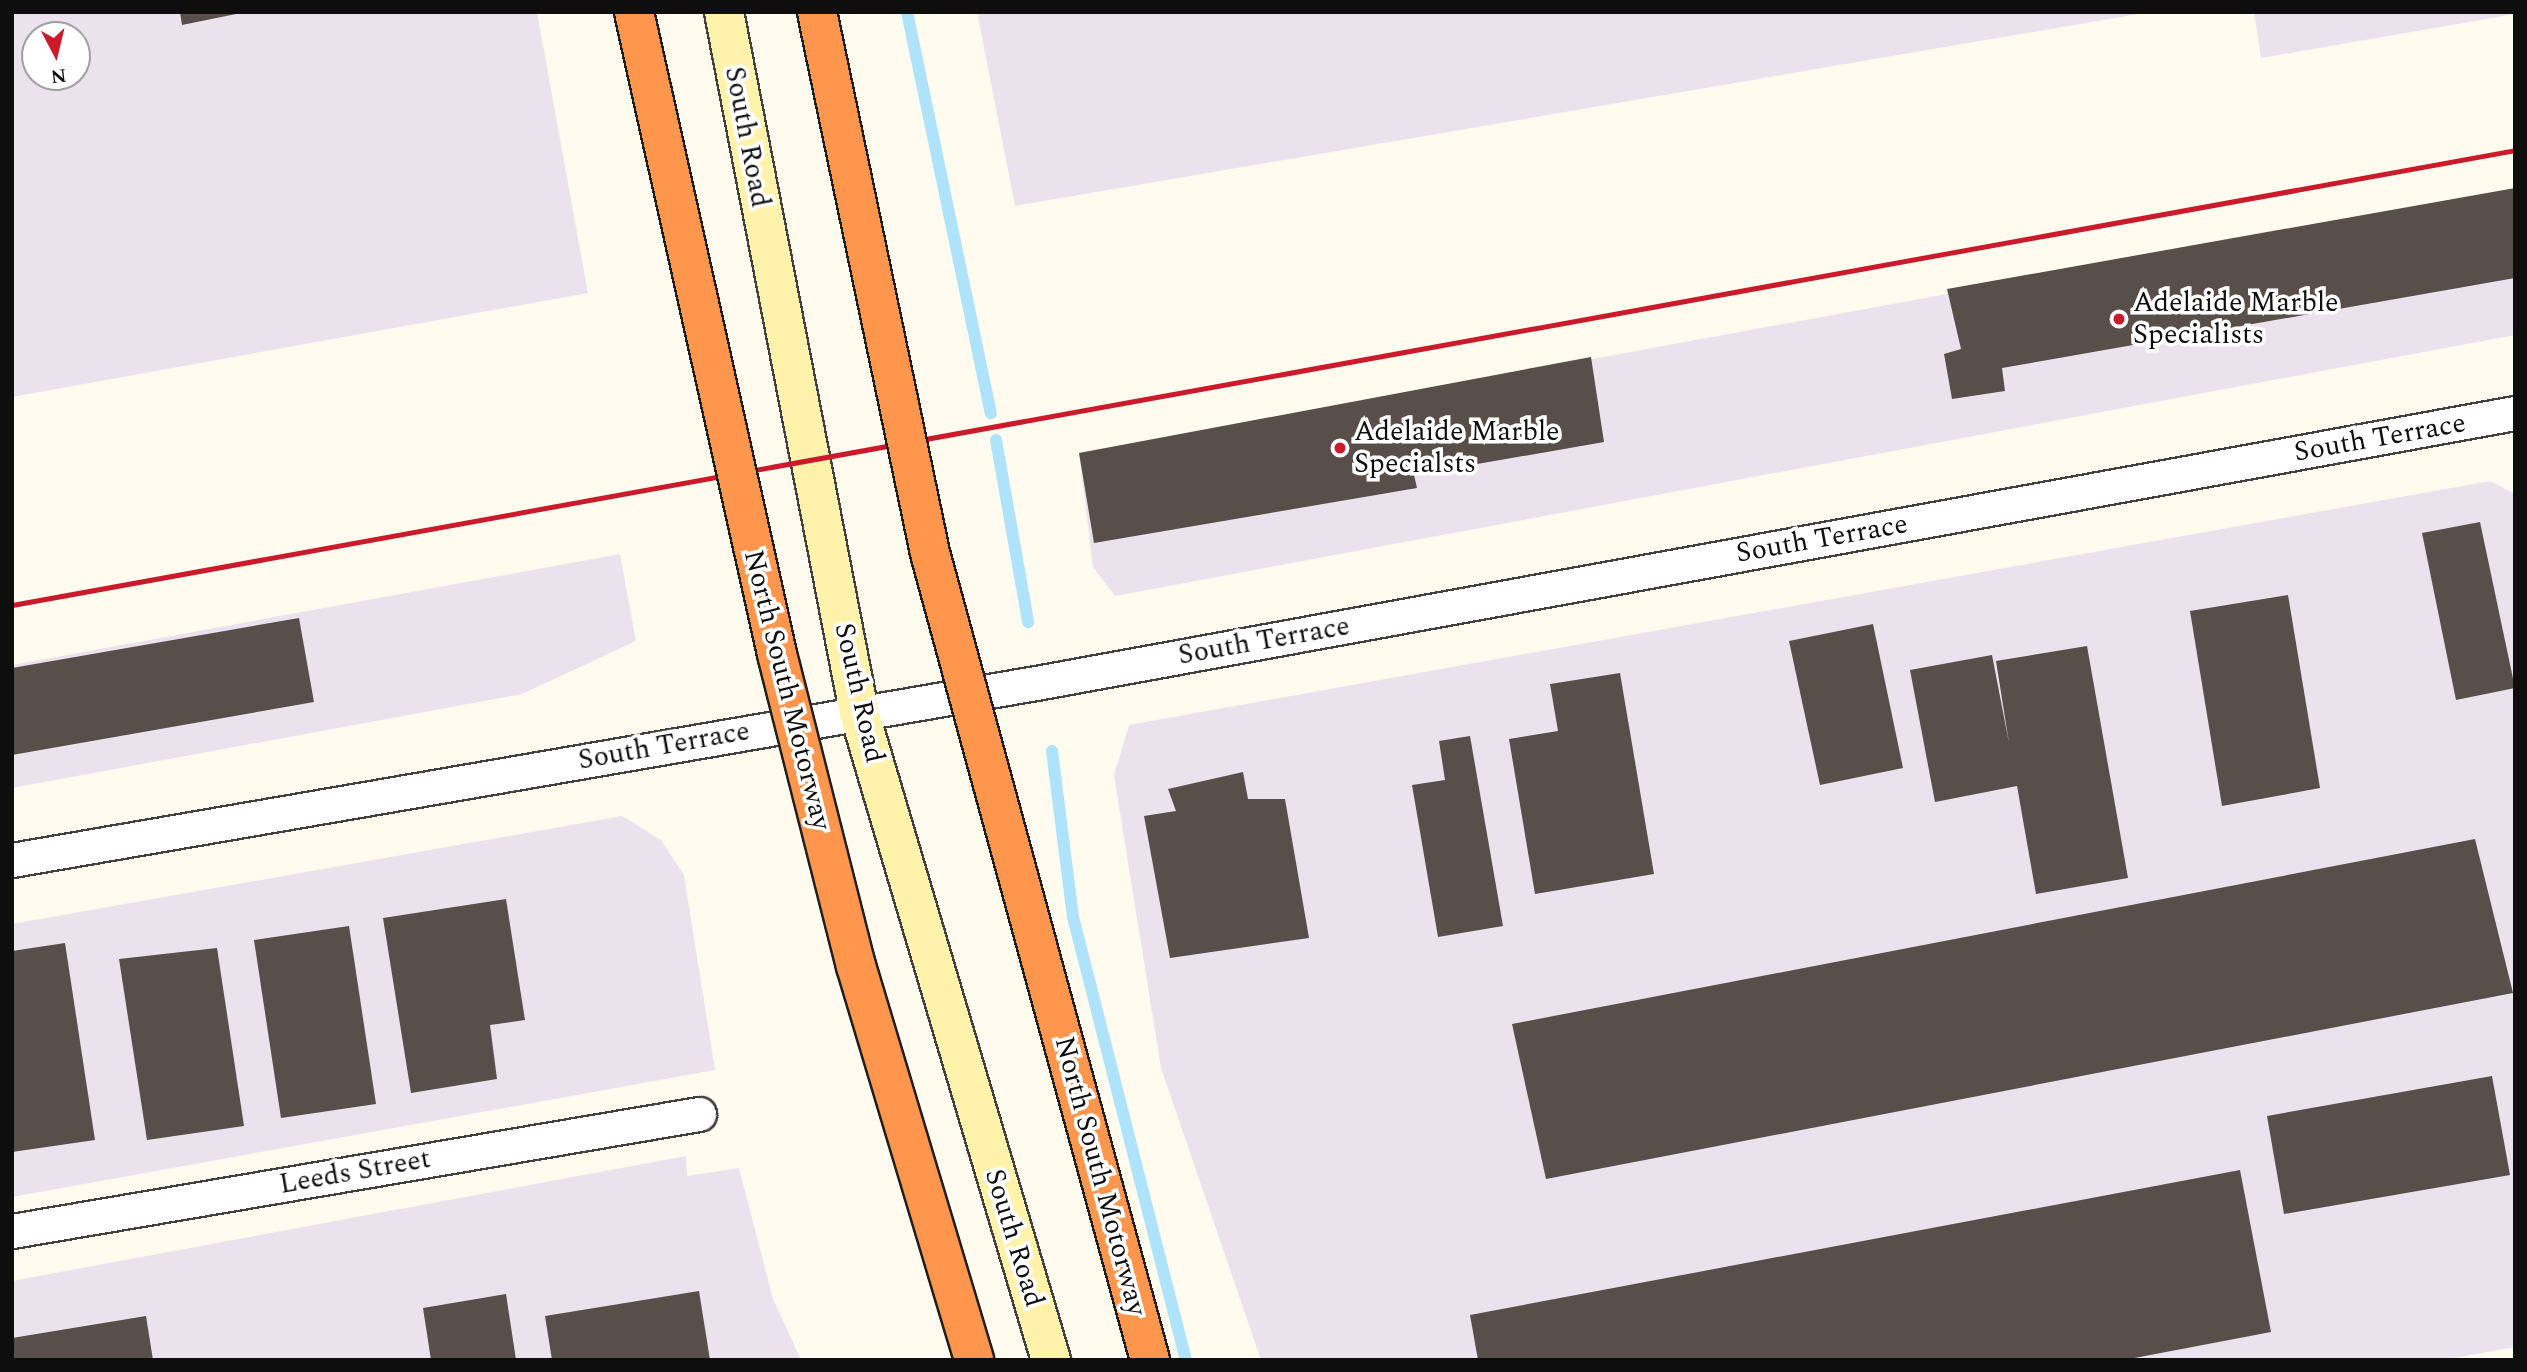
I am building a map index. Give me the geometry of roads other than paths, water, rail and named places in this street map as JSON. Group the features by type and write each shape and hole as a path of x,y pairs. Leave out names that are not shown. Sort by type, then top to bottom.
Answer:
{"highway":[{"name":"North South Motorway","path":"634,12 784,681 856,966 974,1360"},
{"name":"North South Motorway","path":"817,12 930,553 1150,1360"}],"main road":[{"name":"South Road","path":"723,12 859,712 1051,1360"}],"street":[{"name":"South Terrace","path":"12,860 859,712 2515,413"},
{"name":"Leeds Street","path":"12,1231 699,1114"}],"waterway":[{"path":"907,12 991,413"},
{"path":"996,440 1028,622"},
{"path":"1052,751 1073,917 1186,1360"}],"railway":[{"path":"12,605 2515,150"}],"place":[{"name":"Adelaide Marble Specialists","path":"2119,319"},
{"name":"Adelaide Marble Specialsts","path":"1340,448"}]}
